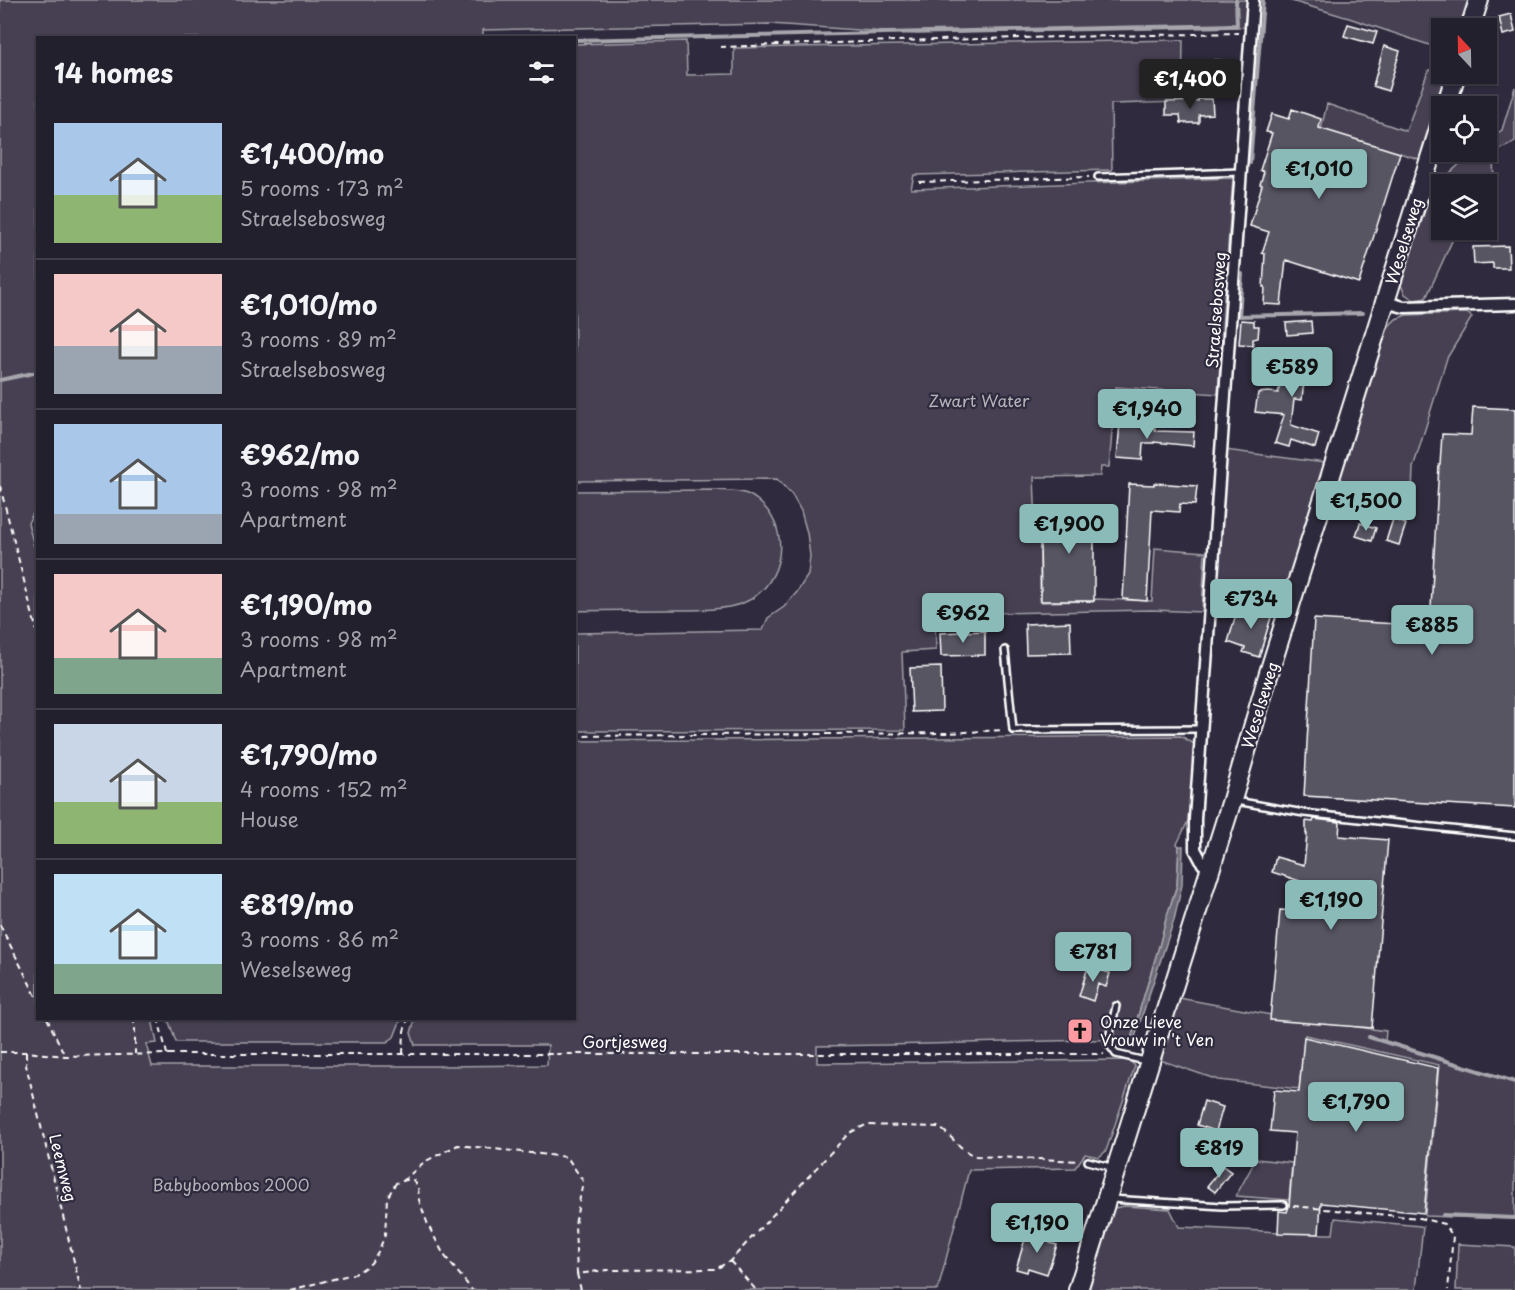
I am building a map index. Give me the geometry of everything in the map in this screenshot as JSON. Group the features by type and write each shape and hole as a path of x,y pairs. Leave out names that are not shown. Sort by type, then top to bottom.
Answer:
{"main road":[{"path":"1473,18 1479,0"},
{"name":"Weselseweg","path":"1078,1290 1431,155"}],"street":[{"name":"Straelsebosweg","path":"1211,866 1203,864 1195,849 1195,819 1253,0"},
{"path":"1385,302 1404,307 1515,304"}],"lane":[{"path":"1098,177 1241,172"},
{"path":"1005,650 1013,730 1201,729"},
{"path":"1232,800 1304,813 1515,836"},
{"path":"1116,1006 1108,1043 1116,1054 1149,1063"},
{"path":"1088,1161 1116,1168"},
{"path":"1107,1199 1221,1206 1284,1205"}],"path":[{"path":"720,47 895,40 1250,33"},
{"path":"920,182 1098,177"},
{"path":"0,486 36,628"},
{"path":"576,736 947,734 1013,730"},
{"path":"0,925 36,996"},
{"path":"47,1020 65,1056"},
{"path":"133,1020 135,1054"},
{"path":"158,1020 167,1054"},
{"path":"403,1054 404,1031 407,1020"},
{"name":"Gortjesweg","path":"0,1052 65,1056 135,1054 1116,1054"},
{"name":"Leemweg","path":"26,1052 26,1065 81,1290"},
{"path":"578,1274 606,1270 716,1269 730,1261 849,1133 866,1125 938,1127 967,1153 976,1156 1088,1161"},
{"path":"403,1181 424,1162 458,1145 567,1157 583,1181 575,1225 580,1290"},
{"path":"290,1290 357,1273 371,1263 385,1235 387,1198 396,1183 413,1180 418,1185 419,1200 428,1225 444,1255 472,1290"},
{"path":"1284,1205 1419,1218 1444,1224 1453,1236 1448,1290"},
{"path":"730,1261 756,1290"}],"green space":[{"name":"Babyboombos 2000","path":"0,0 1247,0 1245,27 917,34 770,24 483,30 483,36 36,36 36,508 28,523 36,554 36,1020 152,1020 157,1043 146,1044 152,1066 547,1065 548,1045 415,1045 411,1033 415,1020 576,1020 576,741 1181,736 1196,745 1189,819 1177,844 1179,846 1177,885 1131,1039 817,1046 817,1063 1129,1060 1135,1066 1106,1151 1099,1157 1085,1154 1075,1168 969,1170 938,1290 0,1290"},
{"path":"1288,0 1468,0 1462,18 1431,18 1431,46"},
{"name":"Zwart Water","path":"1183,40 1182,102 1111,104 1112,170 914,175 911,189 1233,178 1218,394 1116,387 1109,467 1101,467 1100,476 1034,477 1036,526 1040,539 1040,602 1094,601 1095,599 1152,601 1155,548 1205,552 1202,612 1152,610 935,614 936,650 902,652 905,730 576,731 576,633 763,630 768,618 784,607 808,575 810,556 801,511 792,495 777,479 576,481 576,44 686,41 687,75 734,74 734,48"},
{"path":"1431,70 1431,84 1442,84 1438,96 1431,96 1431,120 1419,159 1321,129 1327,104 1406,131 1428,71"},
{"path":"1515,87 1515,142 1497,151 1497,133 1502,130"},
{"path":"1462,162 1493,162 1494,174 1449,174"},
{"path":"1431,192 1431,240 1452,240 1426,298 1414,300 1405,294 1401,285"},
{"path":"1467,313 1472,317 1447,358 1413,468 1411,517 1335,495 1388,327 1396,319 1406,315"},
{"path":"1225,450 1325,463 1282,600 1276,605 1274,616 1216,596"},
{"path":"715,490 750,495 768,511 775,523 779,536 778,563 765,587 755,596 735,606 698,610 576,611 576,491"},
{"path":"1179,998 1271,1015 1386,1031 1385,1042 1515,1083 1515,1219 1425,1216 1439,1065 1305,1035 1299,1089 1218,1080 1160,1060"},
{"path":"169,1020 401,1020 394,1037 387,1042 176,1042"},
{"path":"1256,1159 1292,1163 1289,1200 1236,1196"},
{"path":"1125,1206 1170,1209 1179,1227 1333,1234 1335,1218 1420,1226 1423,1227 1416,1290 1089,1290 1114,1208"},
{"path":"1458,1244 1515,1247 1515,1290 1456,1290"}],"shaded area":[{"path":"1179,846 1183,846 1182,885 1174,920 1134,1040 1131,1039 1177,885"}],"building":[{"path":"1511,14 1515,32 1503,35 1499,17"},
{"path":"1348,24 1377,32 1373,44 1344,36"},
{"path":"1384,46 1400,51 1388,91 1373,86"},
{"path":"1214,60 1228,61 1226,78 1213,77"},
{"path":"1198,99 1212,99 1213,114 1199,115 1199,123 1181,123 1180,115 1166,115 1166,102 1198,101"},
{"path":"1292,109 1321,119 1319,128 1400,153 1359,283 1286,260 1281,305 1264,304 1265,254 1262,253 1269,232 1250,226 1262,185 1260,184 1264,172 1260,170 1272,133 1266,132 1272,114 1289,119"},
{"path":"1508,246 1509,268 1493,268 1493,263 1474,264 1473,247"},
{"path":"1241,320 1254,321 1254,326 1259,326 1258,338 1253,339 1253,345 1239,344"},
{"path":"1311,321 1312,333 1287,335 1286,323"},
{"path":"1301,349 1328,358 1322,376 1308,372 1302,400 1294,399 1291,425 1319,434 1315,448 1291,440 1289,447 1275,443 1284,415 1255,412 1258,393 1278,393 1287,362 1297,365"},
{"path":"1473,407 1515,409 1515,808 1304,796 1314,619 1430,626 1442,434 1471,435"},
{"path":"1120,423 1155,428 1155,431 1194,432 1193,446 1143,443 1142,460 1117,458"},
{"path":"1154,483 1197,486 1195,505 1180,504 1179,512 1152,510 1147,601 1123,599 1129,484 1154,485"},
{"path":"1094,506 1094,515 1102,515 1102,527 1094,527 1094,601 1041,601 1040,539 1051,538 1051,507"},
{"path":"1393,519 1406,524 1399,545 1386,541"},
{"path":"1360,523 1376,528 1372,541 1356,536"},
{"path":"1258,607 1273,611 1259,657 1243,652 1245,648 1228,642 1237,611 1248,615 1250,610 1256,612"},
{"path":"1070,622 1071,653 1026,654 1025,624"},
{"path":"985,631 985,655 941,656 940,633"},
{"path":"941,667 942,711 912,712 910,668"},
{"path":"1314,819 1340,822 1339,836 1388,840 1372,1028 1270,1020 1280,910 1300,911 1303,882 1272,872 1276,857 1304,865 1306,821 1313,822"},
{"path":"1088,967 1110,973 1106,987 1098,984 1093,1001 1079,996"},
{"path":"1304,1037 1438,1068 1424,1213 1321,1203 1319,1234 1278,1233 1279,1211 1287,1212 1289,1206 1295,1133 1270,1131 1274,1090 1299,1092"},
{"path":"1204,1101 1223,1107 1216,1131 1197,1125"},
{"path":"1223,1166 1231,1172 1215,1192 1207,1186"},
{"path":"1031,1233 1051,1239 1050,1243 1057,1245 1047,1274 1028,1268 1027,1272 1016,1269 1025,1239 1028,1240"}],"waterway":[{"path":"576,40 1237,25 1236,0"},
{"path":"1250,163 1263,0"},
{"path":"1242,274 1239,316 1363,313"},
{"path":"0,380 36,372"},
{"path":"1369,1037 1515,1082"},
{"path":"1443,1215 1515,1218"}],"place":[{"name":"Onze Lieve Vrouw in 't Ven","path":"1080,1031"}]}
